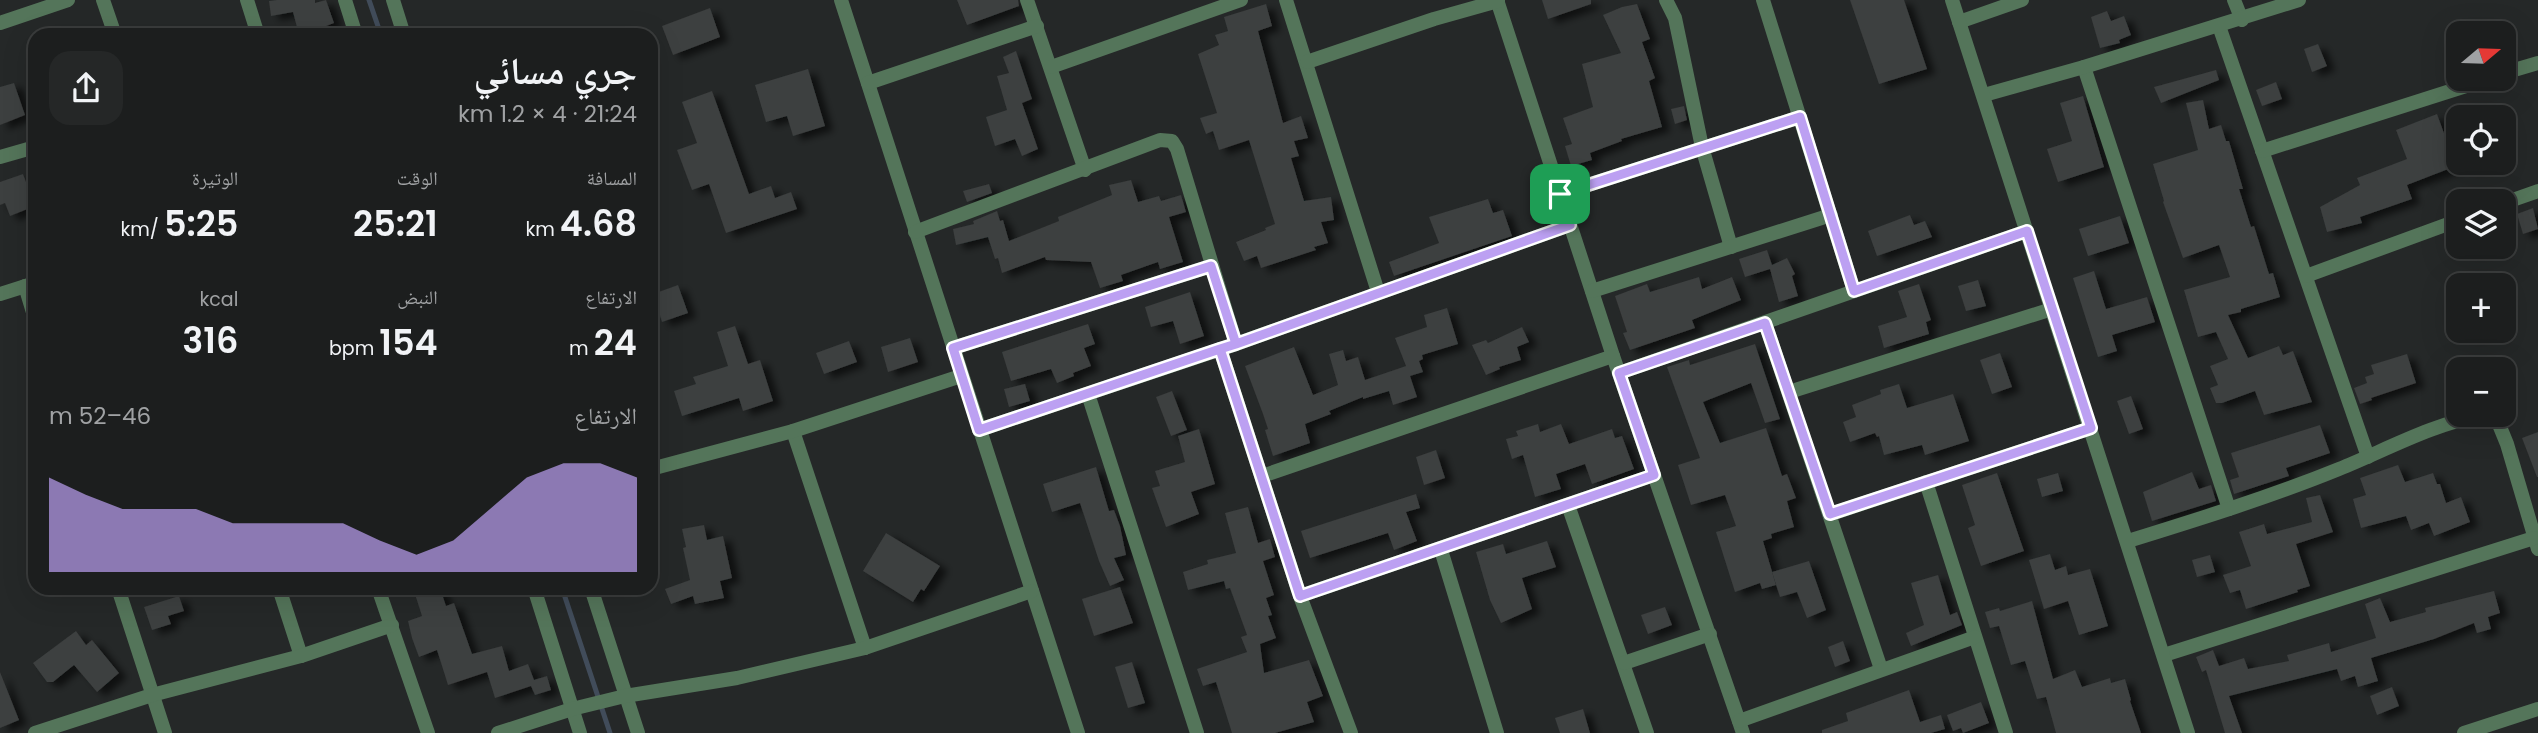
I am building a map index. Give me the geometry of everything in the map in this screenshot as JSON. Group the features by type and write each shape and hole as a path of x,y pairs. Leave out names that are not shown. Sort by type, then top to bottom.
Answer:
{"street":[{"path":"0,23 68,0"},
{"path":"103,0 113,28"},
{"path":"247,0 256,28"},
{"path":"345,0 354,28"},
{"path":"393,0 402,28"},
{"path":"841,0 1078,733"},
{"path":"1027,0 1085,170"},
{"path":"1051,67 1241,0"},
{"path":"1286,0 1378,292"},
{"path":"1307,62 1497,0 1613,356 1741,727 1881,669 1975,637"},
{"path":"1666,0 1677,26 1702,147 1731,247"},
{"path":"1763,0 1854,291"},
{"path":"1952,0 2188,733"},
{"path":"1959,22 2022,0"},
{"path":"2235,0 2242,20"},
{"path":"1984,95 2242,20 2299,0"},
{"path":"868,83 1037,26"},
{"path":"2219,26 2368,457"},
{"path":"2516,70 2538,63"},
{"path":"2084,67 2229,509"},
{"path":"2262,151 2450,91"},
{"path":"1560,194 1800,117"},
{"path":"915,232 1160,140 1172,141 1177,149 1236,344"},
{"path":"0,157 28,149"},
{"path":"2516,199 2538,191"},
{"path":"1592,291 1831,215"},
{"path":"979,430 1236,344 1570,225"},
{"path":"2306,276 2446,225"},
{"path":"1619,373 2027,231"},
{"path":"953,348 1211,266"},
{"path":"0,294 28,285"},
{"path":"1789,392 2052,310"},
{"path":"1765,323 1881,669"},
{"path":"1220,349 1300,596 1351,733"},
{"path":"1262,476 1613,356"},
{"path":"658,467 793,431 961,376"},
{"path":"1088,394 1197,733"},
{"path":"2128,541 2229,509 2446,426"},
{"path":"2164,654 2536,543 2500,427"},
{"path":"1830,514 2091,428"},
{"path":"793,431 865,649"},
{"path":"1300,596 1654,475"},
{"path":"1926,482 2006,733"},
{"path":"1568,505 1647,733"},
{"path":"1441,550 1497,733"},
{"path":"498,733 572,709 625,696 737,678 865,649 1032,591"},
{"path":"120,595 165,733"},
{"path":"281,595 301,656"},
{"path":"380,595 428,733"},
{"path":"536,595 580,733"},
{"path":"593,595 638,733"},
{"path":"35,733 152,695 301,656 391,625"},
{"path":"1624,663 1710,634"},
{"path":"2464,733 2538,709"}],"building":[{"path":"315,0 315,3 326,0 334,23 321,28 297,28 293,12 271,16 269,1"},
{"path":"957,0 1018,0 1019,6 967,25"},
{"path":"1542,0 1591,0 1591,4 1548,19"},
{"path":"1850,0 1904,0 1927,69 1879,84"},
{"path":"1266,4 1272,26 1258,31 1283,123 1301,116 1308,138 1294,141 1299,156 1291,158 1304,201 1331,197 1334,220 1321,222 1328,243 1314,247 1316,250 1261,268 1257,256 1244,261 1236,242 1275,224 1249,140 1219,150 1213,131 1206,134 1200,118 1217,113 1198,54 1219,45 1215,35 1228,31 1224,17"},
{"path":"1637,4 1650,39 1642,42 1655,78 1649,81 1662,127 1621,139 1622,141 1590,153 1592,160 1571,166 1565,146 1572,144 1563,118 1593,107 1582,64 1621,53 1603,15"},
{"path":"710,8 720,37 673,55 662,26"},
{"path":"2107,11 2111,21 2124,16 2131,35 2119,40 2120,43 2100,48 2091,17"},
{"path":"2318,44 2327,66 2312,72 2304,49"},
{"path":"1016,51 1032,99 1022,103 1038,149 1022,156 1015,139 995,146 986,117 1007,110 997,76 1009,73 1003,57"},
{"path":"808,69 825,126 793,136 787,116 766,122 755,85"},
{"path":"2216,70 2219,80 2161,103 2154,87"},
{"path":"2276,82 2282,99 2262,106 2256,90"},
{"path":"14,83 25,115 0,125 0,87"},
{"path":"712,91 749,194 771,186 775,198 791,192 797,209 726,233 709,184 692,190 677,150 697,143 682,102"},
{"path":"2083,96 2104,167 2058,182 2047,149 2072,141 2060,103"},
{"path":"2203,100 2209,129 2221,125 2226,141 2229,141 2243,189 2239,189 2251,227 2254,226 2269,274 2273,273 2280,297 2228,315 2248,358 2279,346 2283,355 2293,351 2312,402 2264,415 2255,391 2216,403 2210,388 2218,385 2210,366 2228,359 2216,332 2198,337 2184,290 2230,277 2219,245 2183,258 2153,164 2198,150 2186,103"},
{"path":"1684,106 1687,120 1675,124 1671,109"},
{"path":"2437,114 2446,139 2446,170 2407,185 2412,199 2360,217 2362,223 2327,232 2320,207 2360,185 2357,178 2407,159 2396,130"},
{"path":"23,174 28,187 28,209 10,216 5,203 0,205 0,182"},
{"path":"1131,180 1138,202 1159,196 1161,201 1181,195 1186,212 1169,217 1183,262 1160,269 1158,262 1121,275 1123,281 1100,288 1091,262 1046,260 1045,257 1002,273 988,237 956,245 953,229 974,224 973,221 997,211 1000,221 1003,220 1009,241 1059,221 1058,217 1112,195 1109,185"},
{"path":"989,184 992,193 967,202 963,191"},
{"path":"1488,199 1493,213 1503,210 1512,236 1394,276 1389,262 1439,243 1429,217"},
{"path":"2533,208 2538,229 2523,234 2517,214"},
{"path":"1910,215 1914,225 1925,221 1932,237 1877,256 1868,231"},
{"path":"2120,216 2129,243 2088,256 2079,229"},
{"path":"1767,250 1772,265 1787,258 1795,274 1792,276 1798,296 1779,302 1770,269 1745,277 1739,259"},
{"path":"2094,271 2106,309 2147,297 2155,322 2112,335 2117,351 2098,357 2073,278"},
{"path":"1699,277 1702,289 1732,277 1741,300 1692,320 1695,328 1630,350 1623,333 1627,332 1615,296 1647,284 1650,292"},
{"path":"1978,280 1986,306 1966,311 1958,286"},
{"path":"1919,284 1931,320 1926,322 1929,334 1884,348 1878,326 1907,317 1898,291"},
{"path":"678,285 688,313 662,322 658,310 658,292"},
{"path":"1190,292 1204,336 1180,344 1173,321 1151,327 1145,307"},
{"path":"1447,308 1458,344 1422,355 1423,359 1419,361 1423,372 1410,376 1417,397 1393,405 1389,391 1363,397 1305,424 1310,443 1273,456 1265,430 1268,429 1245,366 1294,347 1313,395 1338,385 1329,354 1343,350 1346,361 1358,357 1365,380 1406,366 1395,338 1427,327 1424,315"},
{"path":"1088,324 1095,344 1084,348 1091,366 1057,383 1051,369 1011,381 1002,352"},
{"path":"735,326 748,364 760,360 773,401 743,411 739,398 682,416 674,391 696,384 693,377 728,366 717,332"},
{"path":"1522,327 1529,342 1517,347 1521,360 1499,367 1500,369 1486,375 1472,345 1486,340 1488,343"},
{"path":"910,338 918,362 888,372 881,347"},
{"path":"849,341 857,362 824,374 816,353"},
{"path":"1755,344 1780,419 1765,423 1751,383 1703,402 1720,443 1766,428 1782,476 1787,474 1796,498 1787,501 1794,527 1771,534 1772,538 1763,541 1776,585 1762,589 1760,583 1735,592 1716,532 1736,526 1725,495 1691,505 1678,465 1700,458 1667,367 1689,360 1690,365"},
{"path":"2000,353 2012,387 1992,394 1980,360"},
{"path":"2407,354 2416,383 2360,404 2354,388 2367,383 2365,377 2374,374 2371,365"},
{"path":"1025,384 1030,401 1009,407 1004,389"},
{"path":"1899,384 1907,408 1953,394 1969,441 1925,455 1922,445 1884,455 1879,436 1875,433 1850,442 1843,422 1856,417 1852,405 1881,394 1880,390"},
{"path":"1172,391 1187,430 1171,436 1156,397"},
{"path":"2131,396 2143,429 2129,434 2117,401"},
{"path":"1538,424 1540,432 1561,424 1569,444 1612,429 1615,438 1622,436 1634,469 1592,484 1585,464 1556,474 1561,489 1535,497 1523,455 1512,459 1506,439 1518,436 1516,431"},
{"path":"2320,425 2330,453 2286,468 2289,476 2234,494 2230,480 2239,477 2231,453"},
{"path":"1199,429 1215,484 1191,492 1199,514 1166,527 1152,488 1160,486 1155,471 1185,462 1178,436"},
{"path":"2538,432 2538,477 2537,477 2522,438"},
{"path":"1436,450 1445,478 1424,485 1416,457"},
{"path":"2398,465 2405,482 2433,473 2446,503 2461,497 2470,522 2434,536 2429,523 2411,530 2406,516 2361,528 2353,499 2366,495 2360,478"},
{"path":"1096,467 1109,511 1114,510 1120,526 1126,555 1114,558 1124,580 1110,586 1080,503 1052,512 1043,484"},
{"path":"2192,472 2199,489 2211,485 2216,501 2152,521 2143,492"},
{"path":"1997,473 2024,551 1981,566 1968,528 1975,525 1962,485"},
{"path":"2058,473 2063,491 2042,497 2037,479"},
{"path":"1416,494 1420,508 1406,512 1417,541 1394,550 1388,533 1310,558 1301,531"},
{"path":"2320,495 2333,532 2296,544 2310,586 2246,609 2240,590 2230,593 2223,575 2251,566 2239,532 2264,524 2267,534 2312,522 2306,498"},
{"path":"1248,507 1258,543 1270,539 1275,557 1263,561 1274,595 1266,598 1272,615 1268,616 1276,638 1260,644 1264,673 1309,660 1323,696 1307,702 1314,722 1275,733 1232,733 1216,682 1203,686 1197,669 1247,652 1241,637 1247,635 1230,588 1226,589 1224,581 1188,590 1183,572 1208,564 1207,560 1236,553 1225,513"},
{"path":"704,525 707,540 723,536 732,578 720,581 724,598 695,604 693,596 671,604 665,589 690,580 682,529"},
{"path":"886,533 940,566 924,591 921,589 913,602 863,571"},
{"path":"1547,541 1556,567 1522,578 1532,609 1501,623 1490,600 1476,552 1503,544 1506,554"},
{"path":"2050,554 2055,570 2066,566 2068,575 2090,569 2108,626 2079,635 2068,601 2044,609 2029,560"},
{"path":"2210,555 2215,572 2197,577 2192,560"},
{"path":"1809,561 1826,610 1807,618 1797,592 1780,597 1772,572"},
{"path":"1938,575 1950,615 1957,612 1962,625 1911,646 1906,633 1924,625 1911,583"},
{"path":"1120,587 1133,623 1094,636 1082,599"},
{"path":"2494,591 2500,613 2488,617 2491,629 2477,633 2474,623 2434,639 2371,658 2378,681 2358,687 2355,676 2341,681 2337,669 2229,696 2242,733 2225,733 2206,670 2202,672 2196,657 2213,650 2219,666 2244,658 2248,669 2289,661 2287,655 2329,643 2331,652 2376,638 2365,604 2380,598 2390,622 2426,612 2425,608"},
{"path":"415,595 442,595 446,606 454,603 472,654 502,646 509,671 528,664 534,680 547,676 551,690 535,695 531,686 495,698 487,672 448,685 437,650 419,657 408,621 422,616"},
{"path":"179,596 184,611 168,616 171,624 152,630 144,607"},
{"path":"2032,601 2053,679 2075,670 2082,687 2110,678 2111,683 2125,679 2141,733 2056,733 2046,697 2037,699 2025,661 2011,665 1999,626 1990,628 1985,612 1999,608 2000,611"},
{"path":"1665,607 1672,625 1648,634 1641,615"},
{"path":"76,631 86,645 92,640 119,673 97,692 74,665 53,682 47,682 33,663"},
{"path":"1843,641 1850,661 1835,667 1828,647"},
{"path":"1132,662 1145,703 1128,708 1115,667"},
{"path":"0,672 19,720 0,728"},
{"path":"2392,687 2399,706 2377,715 2370,696"},
{"path":"1909,690 1920,722 1941,715 1945,729 1931,733 1822,733 1822,730 1848,721 1846,713"},
{"path":"1981,702 1989,723 1963,733 1961,728 1953,731 1947,715"},
{"path":"1583,709 1590,733 1560,733 1555,718"}],"waterway":[{"path":"369,0 379,28"},
{"path":"564,595 610,733"}],"route":[{"path":"1560,194 1570,225 1236,344 1220,349 1088,394 979,430 953,348 1211,266 1236,344 1220,349 1300,596 1654,475 1619,373 1765,323 1830,514 2091,428 2027,231 1854,291 1800,117 1560,194"}]}
